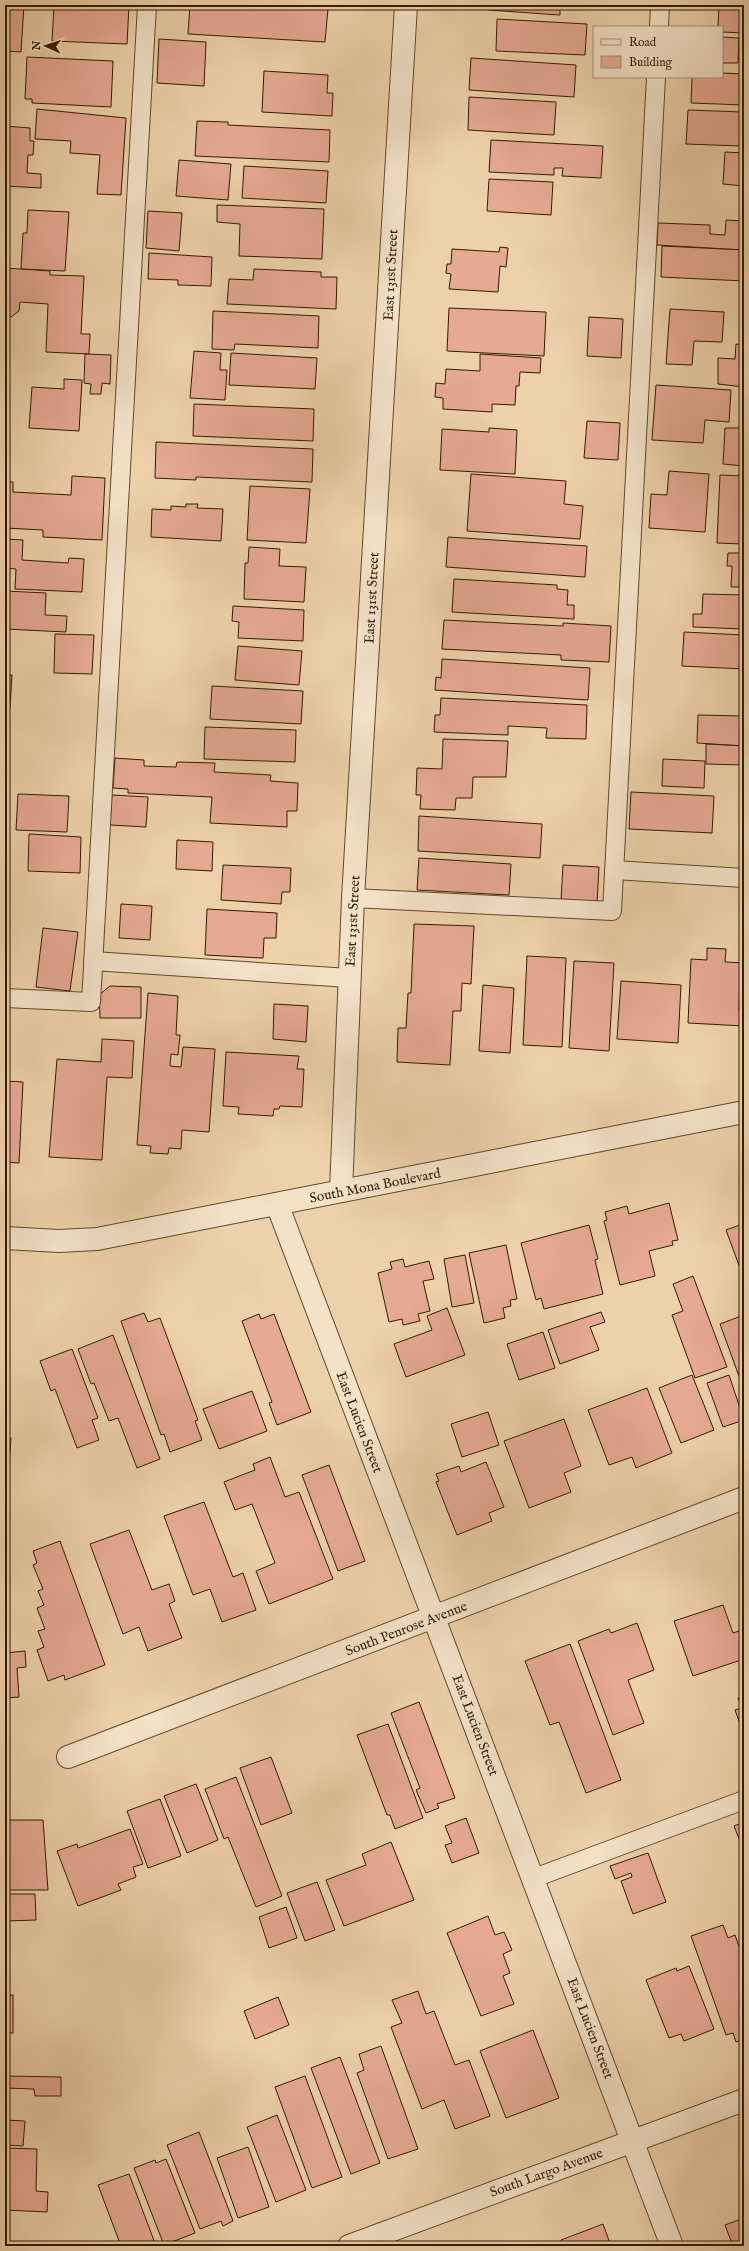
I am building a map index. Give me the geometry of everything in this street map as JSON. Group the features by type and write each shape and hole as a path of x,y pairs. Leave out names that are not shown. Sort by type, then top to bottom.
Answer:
{"street":[{"name":"East 131st Street","path":"341,1191 353,898 406,5"},
{"name":"South Mona Boulevard","path":"5,1238 59,1241 97,1239 744,1112"},
{"name":"East Lucien Street","path":"277,1204 534,1878 672,2246"},
{"name":"South Penrose Avenue","path":"68,1757 744,1498"},
{"name":"South Largo Avenue","path":"349,2246 744,2100"}],"lane":[{"path":"5,998 91,1002 147,5"},
{"path":"659,26 660,5"},
{"path":"353,898 612,911 656,78"},
{"path":"614,870 744,878"},
{"path":"93,961 349,978"},
{"path":"534,1878 744,1800"}],"building":[{"path":"5,5 24,5 21,52 5,51"},
{"path":"54,5 129,5 127,44 52,41"},
{"path":"190,5 266,5 328,9 325,42 188,34"},
{"path":"488,5 560,5 560,15 488,10"},
{"path":"719,5 744,5 744,33 723,32 723,26 718,26"},
{"path":"497,19 587,24 585,55 496,51"},
{"path":"723,37 739,38 738,63 723,63"},
{"path":"159,39 206,42 204,86 157,83"},
{"path":"27,57 113,61 111,107 32,103 32,99 25,99"},
{"path":"471,58 576,65 574,97 469,90"},
{"path":"264,71 328,75 327,93 333,93 332,116 262,112"},
{"path":"723,73 744,74 744,105 691,103 692,78 723,78"},
{"path":"469,97 556,102 554,135 468,130"},
{"path":"37,109 126,118 121,195 97,194 100,155 70,153 71,141 35,139"},
{"path":"688,110 743,112 741,146 686,144"},
{"path":"197,121 228,122 228,125 330,130 329,162 195,156"},
{"path":"5,126 30,128 30,141 34,141 33,155 28,155 27,173 41,174 41,188 5,186"},
{"path":"491,140 603,146 601,178 562,176 563,168 554,168 554,175 489,172"},
{"path":"725,152 744,153 744,186 723,184"},
{"path":"179,160 231,164 228,200 176,196"},
{"path":"244,166 328,171 326,203 242,198"},
{"path":"489,179 553,182 551,215 487,211"},
{"path":"217,205 324,209 322,259 239,256 240,224 217,222"},
{"path":"28,210 69,212 65,271 21,269 23,233 27,233"},
{"path":"148,211 182,213 179,251 146,248"},
{"path":"726,220 744,221 744,250 657,245 658,223 710,225 710,234 725,235"},
{"path":"662,246 744,250 744,281 661,277"},
{"path":"500,247 508,248 506,267 500,266 498,292 449,289 451,274 446,273 447,264 451,264 452,249 499,252"},
{"path":"149,253 212,257 211,286 178,285 178,280 148,279"},
{"path":"5,268 50,271 50,275 84,276 81,334 90,334 89,354 46,352 48,304 20,302 19,311 11,317 5,317"},
{"path":"254,269 321,272 321,277 337,277 336,309 227,304 229,279 253,280"},
{"path":"449,308 546,312 544,356 447,351"},
{"path":"670,309 724,312 722,342 694,341 692,365 666,364"},
{"path":"213,311 319,316 318,348 235,344 234,350 212,349"},
{"path":"589,317 623,319 621,358 587,356"},
{"path":"736,344 744,345 744,387 718,384 718,358 735,359"},
{"path":"194,351 221,353 220,370 227,370 225,400 190,398"},
{"path":"231,353 317,358 315,389 229,385"},
{"path":"85,354 111,355 110,384 102,383 101,394 90,394 91,384 84,383"},
{"path":"480,354 541,358 540,373 520,372 519,386 516,386 515,405 492,404 492,412 443,409 443,398 435,397 436,383 445,384 446,369 480,371"},
{"path":"64,379 82,380 79,431 29,428 32,387 64,389"},
{"path":"656,385 731,390 729,422 705,420 703,443 652,440"},
{"path":"194,404 314,409 313,441 193,436"},
{"path":"587,421 620,423 618,460 584,458"},
{"path":"489,428 517,430 515,474 440,470 442,429 489,432"},
{"path":"725,428 744,428 744,466 723,464"},
{"path":"156,442 313,449 312,482 196,477 196,480 155,478"},
{"path":"5,467 9,467 8,482 13,482 13,492 71,495 72,476 105,478 102,540 43,537 43,530 5,528"},
{"path":"669,471 709,474 705,532 649,528 651,494 667,495"},
{"path":"471,474 566,481 564,504 583,506 580,539 467,531"},
{"path":"720,475 744,476 744,544 717,543"},
{"path":"250,486 310,489 306,543 247,540"},
{"path":"186,504 198,504 197,508 223,509 221,541 151,537 152,509 171,510 171,506 186,507"},
{"path":"448,537 587,546 585,577 446,567"},
{"path":"5,539 23,540 22,560 68,563 69,558 84,559 82,592 15,589 16,569 5,568"},
{"path":"249,547 280,549 279,566 306,567 304,602 244,599 245,563 248,563"},
{"path":"728,553 744,553 744,587 731,587 732,566 727,566"},
{"path":"454,579 557,585 557,589 568,590 567,605 574,605 574,619 452,612"},
{"path":"5,591 46,593 45,615 67,616 66,632 5,629"},
{"path":"703,594 744,595 744,629 693,627 693,614 702,614"},
{"path":"233,606 304,610 303,641 238,638 239,622 232,621"},
{"path":"444,620 563,626 563,623 611,626 609,662 561,660 561,655 442,649"},
{"path":"684,632 744,635 744,669 682,666"},
{"path":"55,634 94,635 92,674 54,673"},
{"path":"238,646 302,651 299,685 235,680"},
{"path":"442,659 590,668 588,700 435,690 436,677 441,678"},
{"path":"5,675 12,675 10,708 5,707"},
{"path":"212,686 303,691 301,724 210,719"},
{"path":"441,698 587,705 586,739 546,738 547,728 508,726 508,735 434,732 435,715 440,715"},
{"path":"698,715 744,716 744,746 697,743"},
{"path":"205,727 296,730 295,762 204,759"},
{"path":"443,739 508,741 506,777 473,777 472,798 456,798 455,810 420,809 421,795 416,795 417,768 442,769"},
{"path":"706,744 744,746 744,765 706,764"},
{"path":"115,758 144,760 144,766 176,767 177,762 215,763 214,772 271,775 270,781 298,783 297,811 287,811 287,827 210,823 212,797 128,793 128,789 113,788"},
{"path":"663,759 705,761 704,788 662,786"},
{"path":"631,792 714,796 712,833 629,829"},
{"path":"18,794 69,796 67,832 16,830"},
{"path":"112,795 148,797 146,827 110,825"},
{"path":"419,816 542,824 540,858 418,851"},
{"path":"29,834 81,837 80,873 28,871"},
{"path":"177,840 213,842 212,871 176,869"},
{"path":"419,858 511,864 509,895 417,890"},
{"path":"223,865 291,868 290,892 282,892 281,904 221,900"},
{"path":"563,865 599,867 597,903 561,901"},
{"path":"744,902 744,959 740,958"},
{"path":"121,904 152,906 150,940 119,938"},
{"path":"207,909 277,913 276,938 264,938 263,958 205,955"},
{"path":"414,924 474,926 471,984 462,983 461,1011 453,1011 450,1065 397,1062 398,1028 406,1028 408,993 411,993"},
{"path":"43,928 78,932 70,991 36,987"},
{"path":"707,948 726,949 725,962 744,963 744,977 740,977 739,1010 744,1010 744,1026 688,1023 691,959 707,960"},
{"path":"527,956 566,958 562,1047 523,1045"},
{"path":"574,961 614,963 609,1051 569,1048"},
{"path":"621,981 681,985 678,1043 617,1039"},
{"path":"483,985 514,988 510,1053 479,1051"},
{"path":"110,986 141,987 141,1018 100,1018 99,995"},
{"path":"148,993 178,996 176,1035 180,1035 178,1055 171,1054 170,1066 181,1067 183,1047 215,1049 209,1132 182,1130 181,1149 169,1148 168,1154 150,1153 151,1146 137,1145"},
{"path":"274,1004 308,1006 306,1042 273,1039"},
{"path":"102,1039 134,1041 132,1078 107,1077 102,1160 49,1157 57,1059 101,1062"},
{"path":"226,1052 299,1056 297,1069 304,1069 302,1107 280,1106 279,1109 274,1109 273,1116 238,1114 239,1107 223,1106"},
{"path":"5,1081 23,1082 19,1163 5,1162"},
{"path":"669,1203 678,1240 672,1241 673,1245 649,1251 655,1276 620,1285 604,1221 607,1220 605,1212 627,1206 629,1214"},
{"path":"589,1225 598,1259 595,1260 603,1294 544,1309 541,1298 536,1300 521,1243"},
{"path":"740,1225 740,1228 744,1226 744,1279 726,1230"},
{"path":"506,1245 517,1299 510,1300 511,1306 503,1308 505,1318 484,1323 469,1253"},
{"path":"465,1255 474,1303 452,1307 444,1259"},
{"path":"403,1259 405,1267 429,1261 434,1279 423,1281 430,1311 418,1314 420,1321 403,1325 402,1319 389,1322 378,1273 392,1269 390,1262"},
{"path":"693,1276 727,1367 695,1378 672,1315 683,1311 673,1284"},
{"path":"447,1308 465,1355 406,1377 394,1344 432,1330 427,1316"},
{"path":"601,1312 605,1322 590,1327 599,1350 560,1364 548,1330"},
{"path":"144,1313 148,1322 160,1318 198,1420 195,1421 202,1440 170,1452 164,1434 161,1435 121,1321"},
{"path":"259,1314 261,1319 274,1314 311,1412 277,1425 269,1403 272,1402 242,1321"},
{"path":"744,1315 744,1390 720,1324"},
{"path":"543,1332 555,1368 519,1380 507,1344"},
{"path":"113,1335 160,1459 137,1468 118,1418 109,1421 94,1383 91,1384 78,1349"},
{"path":"5,1347 8,1347 7,1370 5,1370"},
{"path":"72,1349 98,1418 92,1420 99,1440 77,1448 55,1389 51,1391 40,1361"},
{"path":"692,1375 714,1430 681,1443 659,1388"},
{"path":"729,1375 744,1420 723,1427 707,1383"},
{"path":"647,1388 672,1453 636,1468 632,1457 609,1465 588,1410"},
{"path":"252,1391 267,1431 219,1449 203,1409"},
{"path":"488,1412 499,1445 462,1457 451,1424"},
{"path":"564,1419 581,1466 564,1473 571,1492 529,1508 504,1441"},
{"path":"5,1437 11,1438 8,1481 5,1481"},
{"path":"270,1457 285,1497 299,1492 333,1579 269,1604 256,1571 275,1563 252,1504 235,1510 224,1482 255,1470 253,1464"},
{"path":"486,1462 504,1507 489,1513 492,1521 457,1535 436,1482 439,1481 436,1474 459,1466 461,1472"},
{"path":"329,1465 365,1561 338,1571 302,1475"},
{"path":"204,1502 233,1577 243,1573 256,1610 222,1622 210,1589 193,1595 164,1516"},
{"path":"129,1530 152,1590 169,1584 175,1601 169,1604 182,1638 148,1651 139,1627 123,1634 90,1544"},
{"path":"60,1541 105,1665 65,1680 64,1675 48,1681 37,1650 44,1647 38,1631 45,1629 37,1608 44,1605 38,1591 43,1589 33,1565 37,1563 33,1551"},
{"path":"723,1605 733,1633 739,1631 744,1648 744,1659 693,1676 674,1621"},
{"path":"637,1623 654,1670 628,1680 644,1723 613,1735 578,1641 609,1629 611,1633"},
{"path":"570,1644 621,1780 586,1793 559,1722 550,1725 525,1661"},
{"path":"25,1651 26,1667 17,1668 19,1697 5,1698 5,1653"},
{"path":"744,1696 744,1735 735,1710 742,1708 738,1698"},
{"path":"419,1702 455,1798 437,1804 439,1808 426,1813 416,1790 420,1788 391,1713"},
{"path":"388,1724 423,1818 395,1829 390,1815 387,1815 357,1735"},
{"path":"271,1757 292,1813 261,1825 240,1768"},
{"path":"236,1777 282,1896 256,1907 228,1837 224,1839 205,1789"},
{"path":"196,1784 218,1840 187,1853 164,1796"},
{"path":"160,1799 181,1856 148,1868 127,1811"},
{"path":"466,1818 479,1853 452,1863 445,1845 452,1843 445,1826"},
{"path":"5,1820 43,1820 48,1890 9,1890"},
{"path":"744,1822 744,1851 734,1826"},
{"path":"130,1829 143,1864 133,1867 136,1877 118,1884 121,1890 78,1906 57,1851 77,1844 78,1848"},
{"path":"391,1842 414,1900 344,1926 326,1880 366,1865 362,1854"},
{"path":"648,1853 666,1902 633,1914 621,1881 632,1877 631,1873 615,1879 610,1866"},
{"path":"317,1882 335,1930 305,1941 287,1893"},
{"path":"5,1890 6,1894 35,1894 36,1920 5,1921"},
{"path":"286,1907 297,1938 269,1948 259,1917"},
{"path":"488,1916 495,1935 504,1932 512,1950 503,1954 510,1973 503,1976 514,2004 481,2016 447,1933"},
{"path":"723,1925 728,1938 735,1935 744,1961 744,2039 736,2042 733,2033 726,2035 691,1936"},
{"path":"689,1966 714,2029 684,2041 681,2034 669,2038 646,1980 676,1968 677,1971"},
{"path":"418,1991 426,2014 434,2011 455,2065 469,2060 490,2116 455,2129 444,2100 422,2109 391,2027 402,2023 392,2000"},
{"path":"5,1995 13,1995 13,2033 5,2033"},
{"path":"278,1997 289,2025 255,2039 244,2011"},
{"path":"533,2030 559,2098 506,2118 480,2051"},
{"path":"381,2046 418,2149 388,2159 357,2073 364,2070 359,2054"},
{"path":"340,2057 380,2163 351,2174 311,2068"},
{"path":"5,2076 61,2077 61,2096 35,2096 34,2089 5,2088"},
{"path":"305,2076 342,2177 312,2188 275,2087"},
{"path":"277,2115 306,2190 276,2202 247,2127"},
{"path":"5,2120 25,2121 23,2146 5,2145"},
{"path":"199,2132 233,2221 223,2226 221,2221 200,2229 167,2145"},
{"path":"248,2147 269,2207 238,2218 217,2158"},
{"path":"5,2148 37,2149 36,2191 48,2192 47,2212 5,2210"},
{"path":"166,2159 195,2233 164,2245 134,2168 155,2160 156,2163"},
{"path":"129,2174 156,2246 121,2246 98,2185"},
{"path":"744,2202 744,2215 740,2204"},
{"path":"744,2218 744,2246 733,2246 725,2225"},
{"path":"603,2224 611,2246 564,2246 561,2240"}]}
